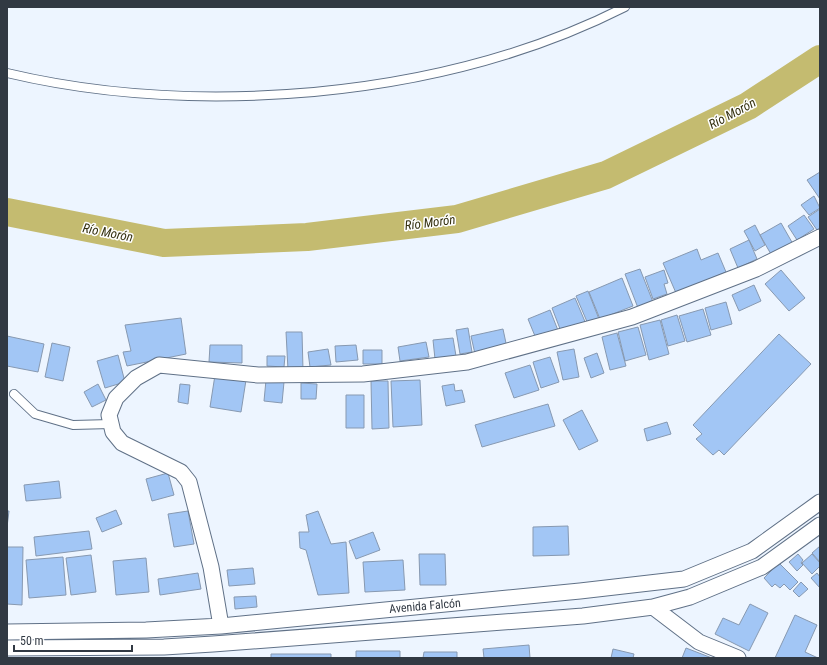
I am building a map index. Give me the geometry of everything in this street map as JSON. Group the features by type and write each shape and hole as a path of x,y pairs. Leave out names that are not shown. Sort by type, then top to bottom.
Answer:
{"street":[{"path":"221,626 211,567 189,482 181,472 122,443 113,432 110,415 116,398 136,378 159,364 258,375 364,374 467,362 632,317 756,269 820,237"},
{"name":"Avenida Falcón","path":"7,632 146,630 221,626 572,592 684,579 752,551 820,502"},
{"name":"Avenida Falcón","path":"7,648 107,646 164,652 214,644 583,616 653,607 690,597 762,567 820,525"},
{"path":"653,607 699,642 738,658"},
{"path":"96,658 107,646"}],"lane":[{"path":"7,72 76,87 122,93 168,96 215,98 261,96 349,88 431,74 492,58 548,40 625,7"},
{"path":"14,394 35,414 73,425 112,424"}],"building":[{"path":"820,172 820,199 807,180"},
{"path":"814,196 820,208 809,215 801,205"},
{"path":"820,209 820,228 817,230 808,217"},
{"path":"804,215 814,229 797,240 788,226"},
{"path":"781,223 793,244 772,256 760,235"},
{"path":"755,225 765,245 755,251 744,231"},
{"path":"749,240 757,259 738,268 730,249"},
{"path":"697,249 701,260 718,253 726,272 676,293 663,263"},
{"path":"640,269 653,302 638,308 625,274"},
{"path":"664,270 668,283 664,284 667,294 653,299 645,277"},
{"path":"781,270 805,298 789,311 765,284"},
{"path":"622,278 633,306 600,319 589,292"},
{"path":"754,285 761,301 739,311 732,295"},
{"path":"588,291 599,319 588,324 576,296"},
{"path":"575,298 586,324 562,334 552,308"},
{"path":"726,302 732,324 711,330 705,308"},
{"path":"703,309 711,335 687,342 679,316"},
{"path":"550,310 559,333 537,341 528,319"},
{"path":"677,315 685,341 668,346 661,320"},
{"path":"181,318 186,354 127,366 123,352 131,351 125,325"},
{"path":"660,320 669,354 649,360 640,325"},
{"path":"638,327 646,355 625,361 618,332"},
{"path":"468,328 472,352 460,354 456,330"},
{"path":"503,329 507,348 475,354 471,336"},
{"path":"286,332 302,332 303,370 288,370"},
{"path":"617,333 626,366 610,370 602,337"},
{"path":"779,334 811,364 724,455 719,450 713,455 696,439 702,434 693,425"},
{"path":"7,336 44,344 38,372 7,366"},
{"path":"453,338 456,356 435,359 433,340"},
{"path":"426,342 429,357 400,361 398,347"},
{"path":"52,343 70,347 63,381 45,377"},
{"path":"210,345 242,345 242,363 209,362"},
{"path":"356,345 358,360 336,362 335,346"},
{"path":"328,349 331,365 310,367 308,352"},
{"path":"574,349 579,377 563,380 557,352"},
{"path":"363,350 382,350 382,364 363,364"},
{"path":"597,353 604,373 591,378 584,358"},
{"path":"118,355 125,382 105,388 97,361"},
{"path":"267,356 285,356 284,367 267,366"},
{"path":"550,357 559,382 541,388 533,362"},
{"path":"530,365 539,390 514,398 505,373"},
{"path":"215,375 246,380 241,412 210,407"},
{"path":"266,380 284,382 282,403 264,401"},
{"path":"420,380 422,425 393,427 391,381"},
{"path":"371,381 388,381 389,428 372,429"},
{"path":"301,383 317,384 316,399 301,399"},
{"path":"98,384 106,400 92,407 84,392"},
{"path":"180,384 190,385 188,404 178,402"},
{"path":"454,384 455,391 462,390 465,402 446,406 442,386"},
{"path":"346,395 364,395 364,428 346,428"},
{"path":"548,404 555,426 482,447 475,425"},
{"path":"582,410 598,441 579,450 563,420"},
{"path":"667,422 671,434 647,441 644,429"},
{"path":"168,473 174,495 152,501 146,479"},
{"path":"59,481 61,498 26,501 24,485"},
{"path":"116,510 122,524 102,532 96,518"},
{"path":"7,511 9,511 7,527"},
{"path":"188,511 194,544 174,547 168,514"},
{"path":"318,511 331,544 346,542 349,593 318,595 306,550 300,548 299,532 309,532 306,515"},
{"path":"568,526 569,555 533,556 533,527"},
{"path":"89,531 92,549 36,556 34,537"},
{"path":"373,532 380,550 356,559 349,541"},
{"path":"820,546 820,562 812,553"},
{"path":"7,547 23,547 22,605 7,604"},
{"path":"419,554 445,554 446,585 420,585"},
{"path":"798,554 803,560 801,563 803,565 797,571 789,562"},
{"path":"812,554 820,563 820,566 812,574 802,563"},
{"path":"91,555 96,592 71,595 66,558"},
{"path":"63,557 66,595 29,598 26,560"},
{"path":"146,558 149,592 116,595 113,561"},
{"path":"403,560 405,590 365,592 363,562"},
{"path":"779,563 798,582 790,590 784,584 780,588 775,584 772,587 764,578"},
{"path":"253,568 255,584 229,586 227,570"},
{"path":"198,573 201,589 160,595 158,579"},
{"path":"817,573 820,577 820,588 811,578"},
{"path":"801,582 808,589 799,597 793,591"},
{"path":"256,596 257,607 235,609 234,597"},
{"path":"750,604 768,613 749,651 715,634 723,618 739,625"},
{"path":"795,615 817,625 805,652 818,658 775,658"},
{"path":"529,645 530,658 484,658 483,649"},
{"path":"686,648 712,658 682,658"},
{"path":"613,649 634,654 633,658 611,658"},
{"path":"356,651 400,651 400,658 356,658"},
{"path":"424,652 457,652 457,658 423,658"},
{"path":"271,654 331,654 331,658 271,658"}],"waterway":[{"name":"Río Morón","path":"7,212 164,243 307,237 457,219 606,175 748,106 820,59"}]}
